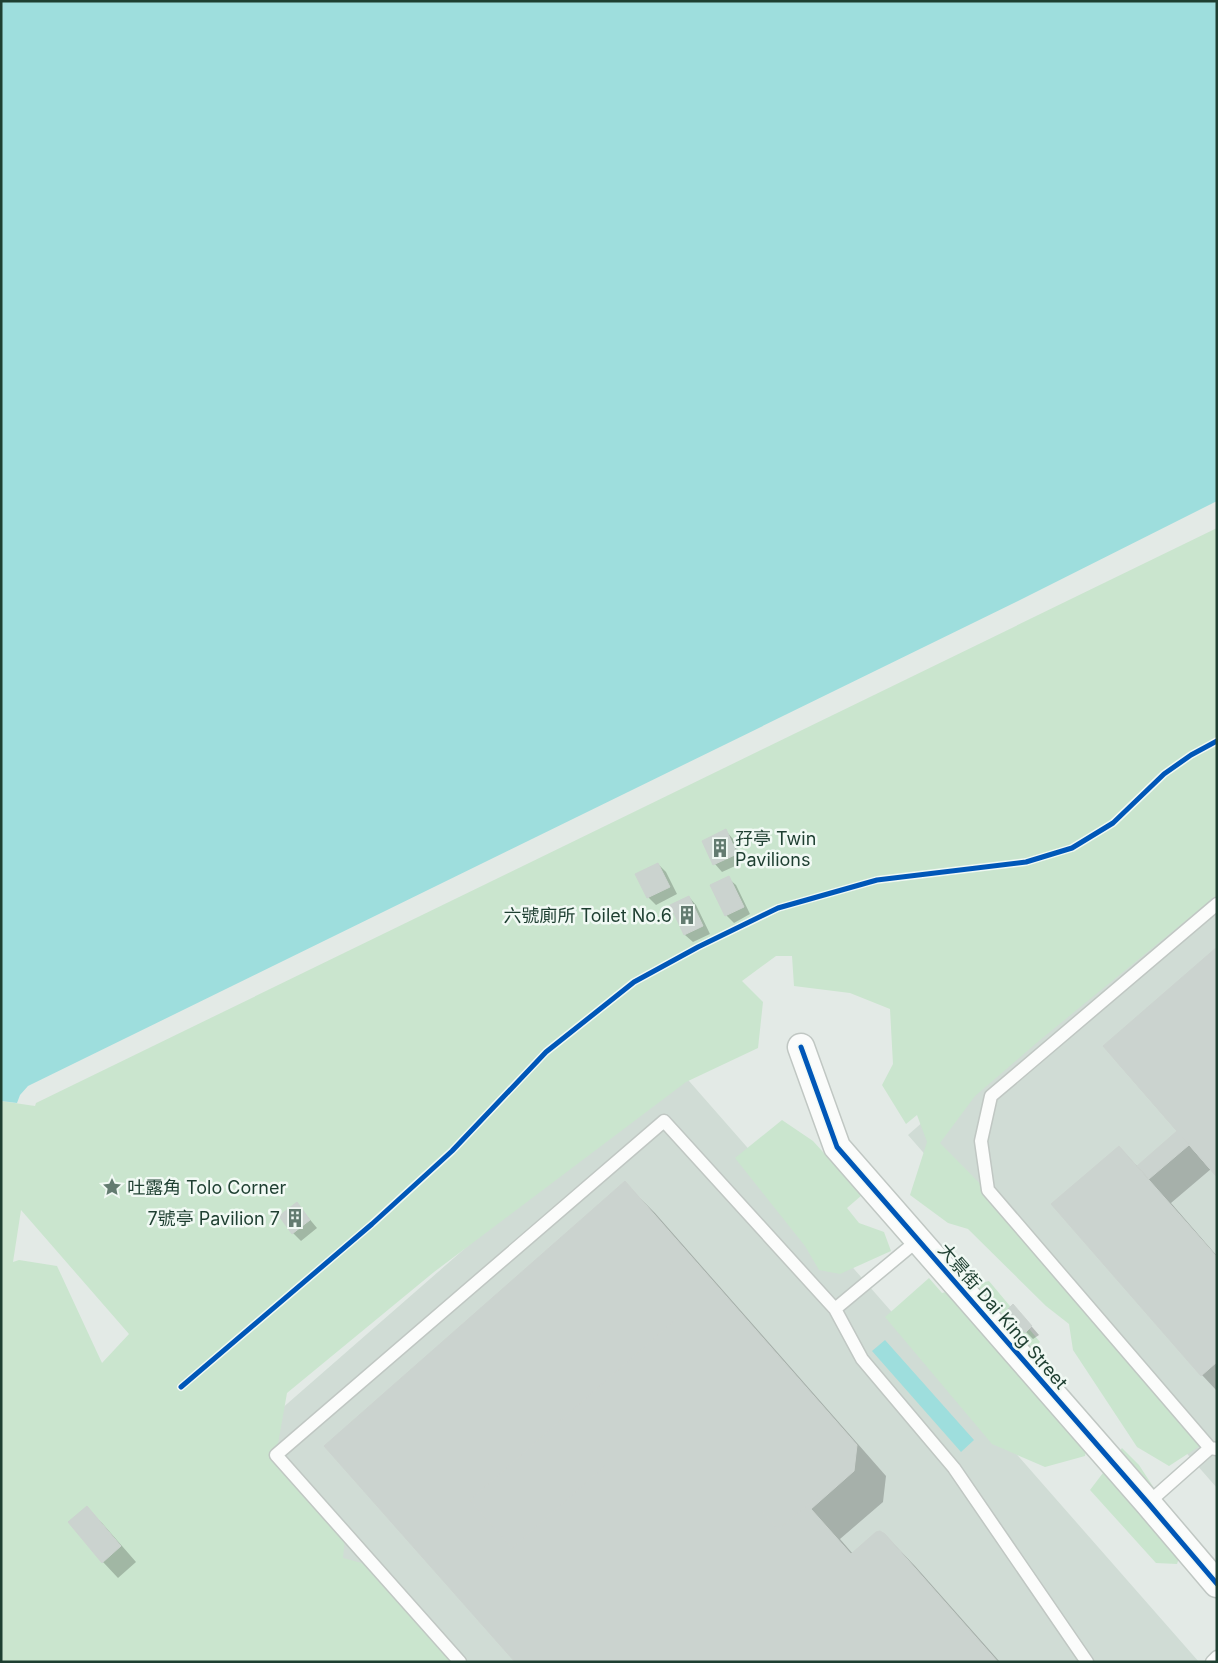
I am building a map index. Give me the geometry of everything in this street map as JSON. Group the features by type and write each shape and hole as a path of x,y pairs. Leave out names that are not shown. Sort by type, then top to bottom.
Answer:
{"street":[{"name":"大景街 Dai King Street","path":"801,1047 837,1147 1217,1584"}],"lane":[{"path":"1148,1503 1213,1448 988,1190 981,1141 991,1096 1217,904"},
{"path":"460,1662 276,1454 664,1121 835,1309 862,1358 954,1468 1087,1662"},
{"path":"835,1309 918,1240"},
{"path":"1212,1662 1217,1658"}],"shaded area":[{"path":"1217,864 1217,1488 908,1135"},
{"path":"675,1065 1199,1662 415,1662 233,1451"}],"green space":[{"path":"1217,528 1217,895 1040,1040 975,1096 940,1143 1011,1215 1209,1440 1169,1466 1137,1447 1073,1350 1069,1324 1046,1306 968,1229 948,1223 910,1195 927,1142 917,1115 906,1124 882,1085 893,1064 890,1009 850,993 794,986 792,956 776,956 742,981 763,1002 758,1048 686,1082 434,1272 287,1393 276,1455 346,1527 343,1558 384,1569 453,1662 1,1662 1,1101 35,1106 36,1103","holes":["21,1210 129,1334 102,1363 57,1266 19,1260 13,1262"]},
{"path":"782,1120 813,1141 862,1195 847,1208 859,1223 884,1232 891,1251 840,1274 819,1270 805,1246 735,1158"},
{"path":"929,1278 942,1293 989,1281 1040,1342 1015,1366 1091,1424 1085,1456 1045,1467 992,1444 885,1317"},
{"path":"1122,1448 1139,1465 1186,1537 1177,1564 1156,1563 1090,1490"}],"water":[{"path":"1,1 1217,1 1217,501 1024,598 28,1086 20,1095 17,1103 1,1101"},
{"path":"885,1340 974,1440 961,1452 872,1351"}],"building":[{"name":"孖亭 Twin Pavilions","path":"726,829 737,854 713,865 702,841"},
{"path":"658,863 670,887 647,898 635,874"},
{"name":"六號廁所 Toilet No.6","path":"729,876 744,907 725,916 710,885"},
{"name":"六號廁所 Toilet No.6","path":"689,896 703,926 684,935 670,905"},
{"path":"1217,947 1217,1177 1103,1046"},
{"path":"1154,1036 1217,1108 1217,1177 1120,1065"},
{"path":"1177,1131 1189,1145 1149,1179 1137,1166"},
{"path":"1119,1146 1217,1257 1217,1362 1201,1376 1051,1204"},
{"path":"625,1181 857,1445 854,1471 811,1509 851,1554 876,1532 880,1531 885,1534 998,1662 515,1662 324,1446"},
{"name":"7號亭 Pavilion 7","path":"297,1202 310,1220 292,1234 279,1216"},
{"path":"626,1273 654,1305 637,1320 609,1289"},
{"path":"1013,1304 1032,1326 1025,1333 1006,1311"},
{"path":"676,1319 758,1412 645,1511 605,1466 512,1548 470,1500"},
{"path":"796,1469 819,1495 778,1530 763,1512 777,1500 770,1492"},
{"path":"87,1506 121,1546 102,1563 68,1522"},
{"path":"616,1642 631,1662 578,1662 598,1645 604,1652"}],"cycle path":[{"path":"181,1387 372,1224 452,1151 546,1052 634,982 698,947 778,908 877,880 1026,862 1072,848 1113,823 1164,774 1191,755 1217,741"},
{"path":"801,1047 837,1147 1217,1584"}],"place":[{"name":"孖亭 Twin Pavilions","path":"720,848"},
{"name":"六號廁所 Toilet No.6","path":"687,915"},
{"name":"吐露角 Tolo Corner","path":"112,1187"},
{"name":"7號亭 Pavilion 7","path":"295,1218"}]}
